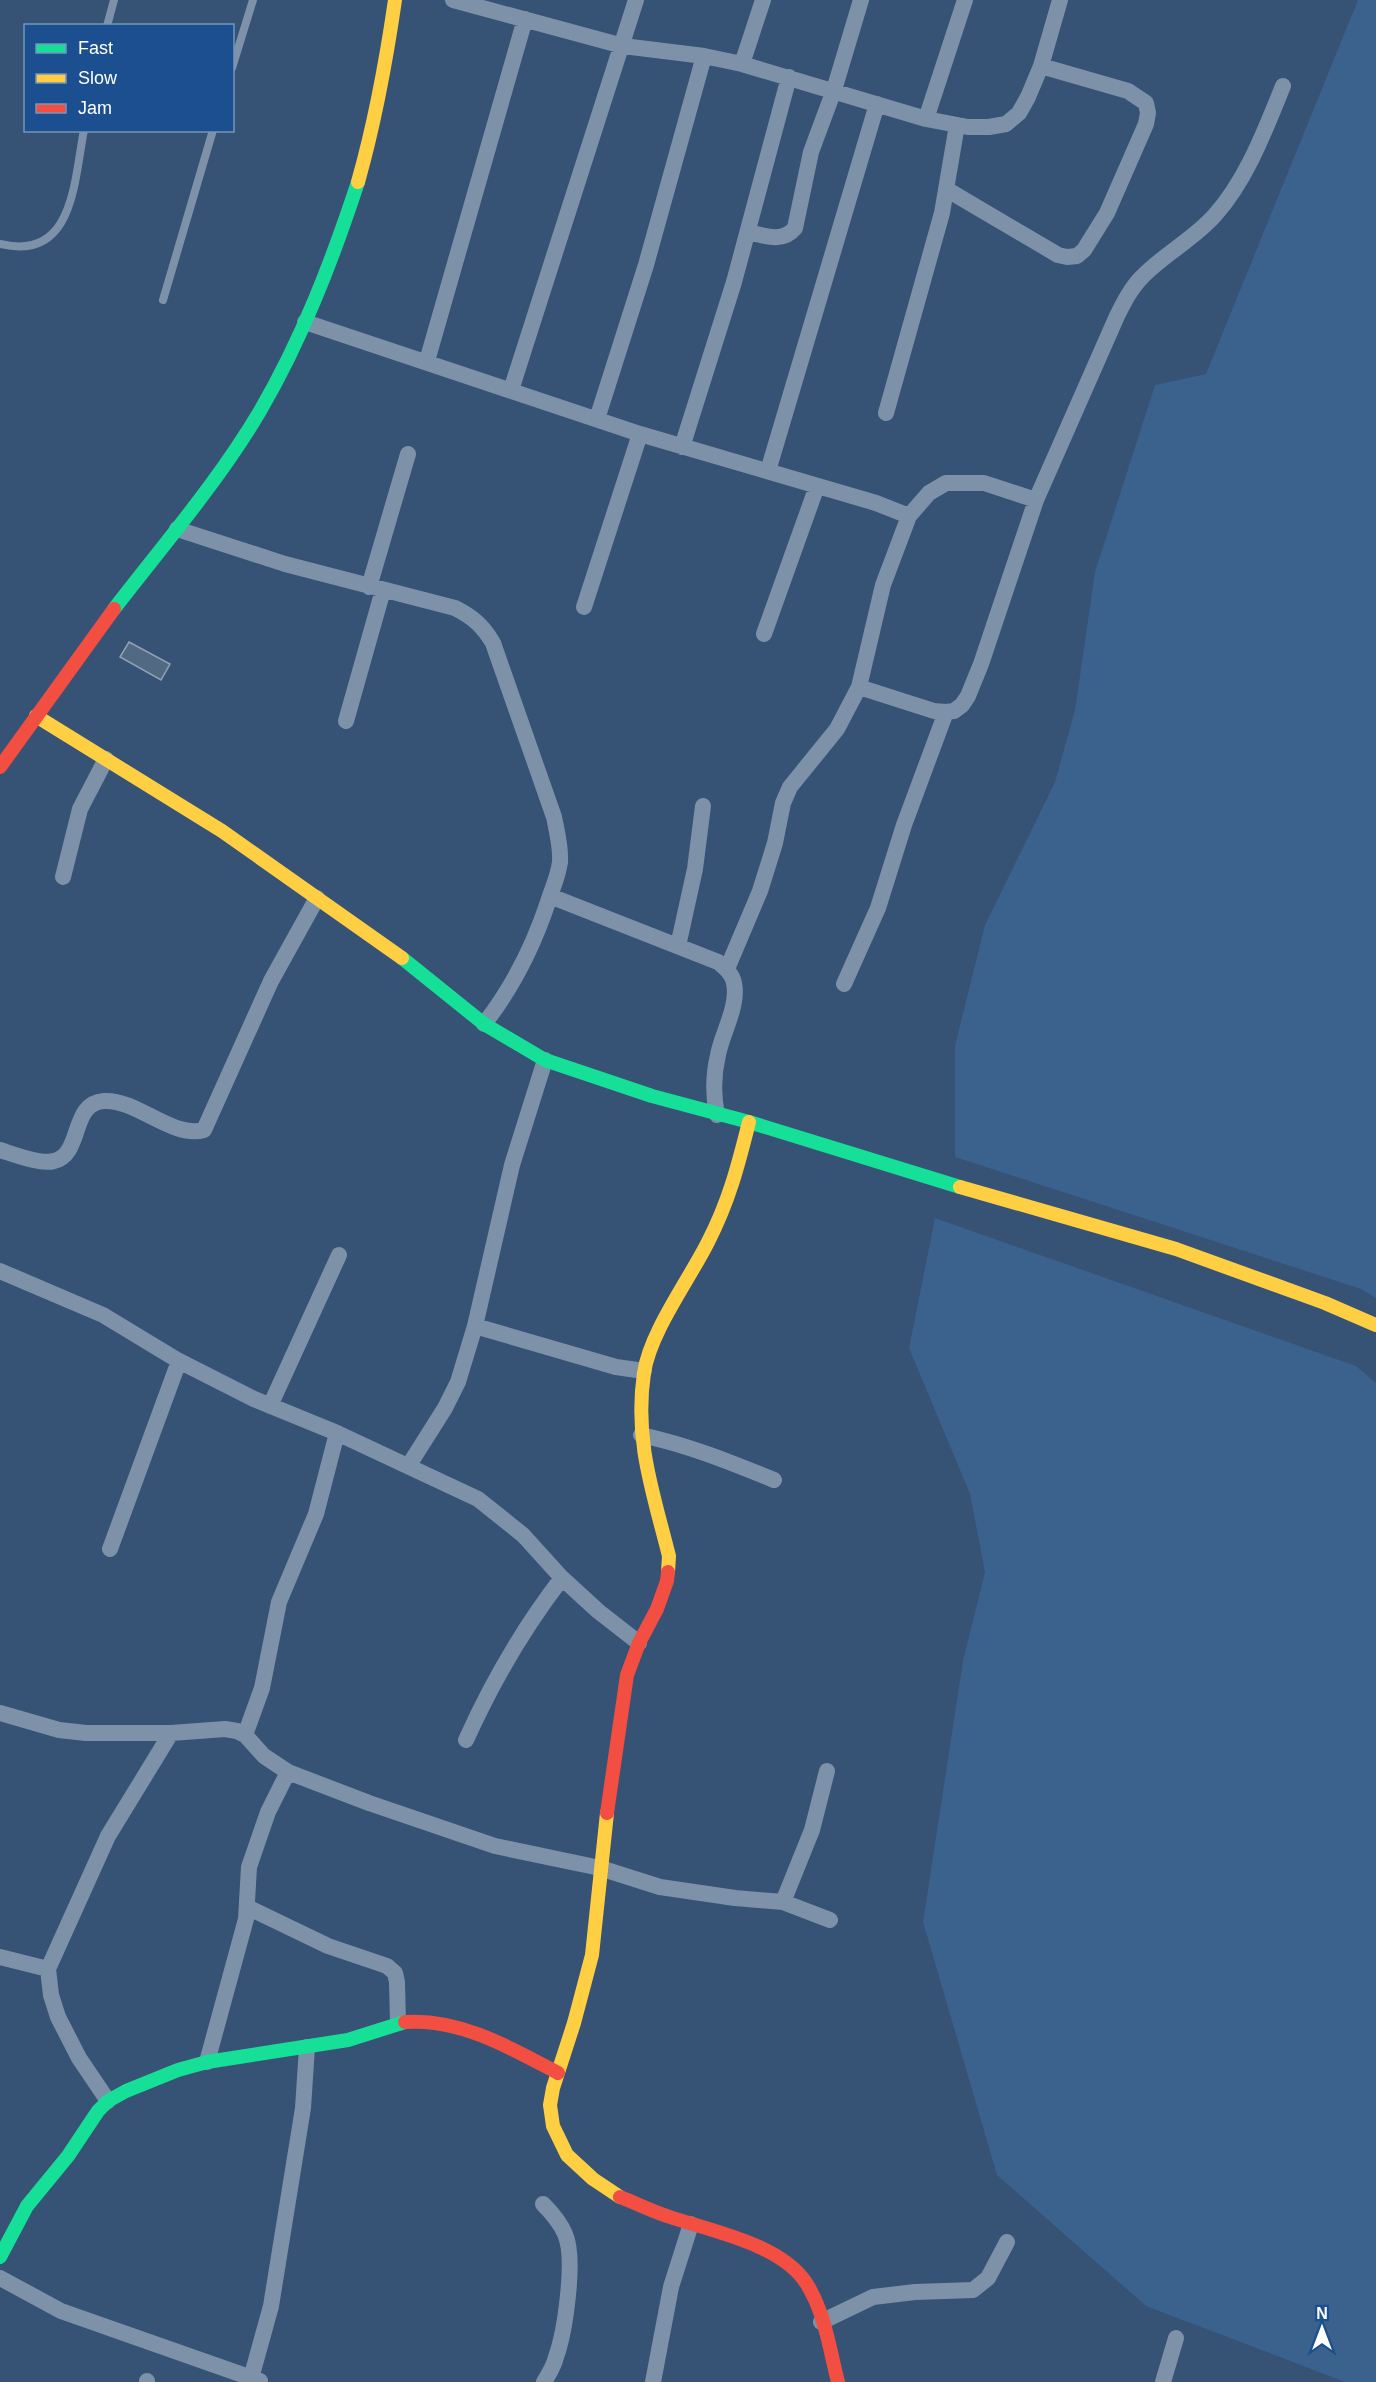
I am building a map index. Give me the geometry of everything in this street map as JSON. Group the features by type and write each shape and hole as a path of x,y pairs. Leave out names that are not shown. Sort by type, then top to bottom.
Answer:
{"street":[{"path":"0,767 87,645 228,461 254,421 305,322 336,244 364,154 390,47 395,0"},
{"path":"453,0 623,46 704,56 742,64 926,119 957,125 989,127 1006,124 1018,113 1028,97 1041,66 1060,0"},
{"path":"511,390 636,0"},
{"path":"742,64 763,0"},
{"path":"748,232 782,237 789,235 795,228 811,152 834,90 861,0"},
{"path":"926,119 965,0"},
{"path":"427,361 525,19"},
{"path":"597,419 646,265 704,56"},
{"path":"946,189 1058,255 1077,256 1084,250 1107,213 1146,124 1148,113 1146,103 1128,91 1041,66"},
{"path":"682,447 719,335 789,77"},
{"path":"859,687 946,712 962,705 981,664 1036,500 1103,348 1130,293 1142,277 1213,217 1227,201 1253,154 1283,86"},
{"path":"768,471 877,105"},
{"path":"886,413 929,262 946,189 957,125"},
{"path":"305,322 640,434 876,503 909,516"},
{"path":"584,607 640,434"},
{"path":"346,721 408,454"},
{"path":"727,969 760,891 783,803 790,787 837,729 859,687 878,601 909,516 929,493 946,483 984,483 1036,500"},
{"path":"764,634 817,486"},
{"path":"177,529 285,564 454,608 472,616 484,627 493,643 554,817 559,840 560,863 540,927 519,972 509,991 484,1024"},
{"path":"844,984 878,908 904,825 946,712"},
{"path":"36,716 222,831 390,949 484,1024 545,1060 652,1096 749,1122 1013,1203 1176,1249 1314,1299 1376,1325"},
{"path":"63,877 80,809 106,759"},
{"path":"678,946 695,869 703,806"},
{"path":"550,896 718,962 727,969 733,977 735,994 714,1074 717,1115"},
{"path":"0,1150 44,1161 54,1161 63,1157 70,1147 84,1111 94,1103 105,1101 134,1108 182,1130 194,1133 204,1130 271,981 317,898"},
{"path":"409,1465 450,1400 458,1382 475,1326 512,1165 545,1060"},
{"path":"749,1122 730,1195 708,1242 656,1337 644,1371 641,1435 644,1459 669,1556 667,1581 627,1675 621,1703 600,1868 592,1955 550,2105 553,2126 567,2155 593,2179 614,2194 638,2205 754,2245 786,2262 808,2285 838,2382"},
{"path":"270,1406 339,1255"},
{"path":"0,1271 103,1315 179,1361 270,1406 337,1433 468,1493 499,1514 523,1535 562,1578 598,1611 639,1643"},
{"path":"475,1326 616,1367 644,1371"},
{"path":"110,1549 179,1361"},
{"path":"245,1735 262,1688 279,1602 316,1514 337,1433"},
{"path":"641,1435 672,1441 709,1453 774,1480"},
{"path":"466,1740 484,1700 512,1650 562,1578"},
{"path":"0,1713 59,1730 86,1733 171,1733 225,1729 245,1735 264,1756 288,1772 464,1836 523,1853 600,1868 660,1887 735,1898 783,1902 830,1920"},
{"path":"108,2101 79,2058 58,2017 51,1995 48,1969 108,1836 171,1733"},
{"path":"783,1902 812,1830 827,1771"},
{"path":"207,2062 244,1926 249,1867 254,1848 268,1812 288,1772"},
{"path":"247,1907 328,1946 387,1966 395,1973 397,1982 398,2023"},
{"path":"0,1958 48,1969"},
{"path":"0,2257 27,2206 68,2156 98,2111 108,2101 147,2082 207,2062 348,2040 398,2023 423,2021 477,2034 519,2050 558,2073"},
{"path":"0,2277 62,2311 254,2381 271,2306 303,2108 307,2047"},
{"path":"543,2204 556,2217 566,2234 569,2247 569,2276 561,2338 556,2358 544,2382"},
{"path":"653,2382 671,2287 691,2224"},
{"path":"821,2322 860,2302 881,2295 973,2290 988,2278 1007,2242"},
{"path":"1162,2382 1176,2338"}],"lane":[{"path":"108,24 114,0"},
{"path":"234,62 253,0"},
{"path":"0,244 27,248 42,243 55,233 64,219 70,202 84,132"},
{"path":"163,300 212,132"}],"water":[{"path":"1358,0 1376,0 1376,1298 1361,1289 955,1157 955,1046 985,925 1055,782 1075,710 1095,572 1155,385 1206,374"},
{"path":"935,1218 1356,1366 1376,1383 1376,2382 1345,2382 1146,2306 997,2175 923,1922 963,1661 985,1572 970,1494 909,1348"}],"building":[{"path":"129,642 170,664 161,680 120,657"}],"traffic: fast":[{"path":"114,609 209,488 260,411 303,328 338,241 358,182"},
{"path":"402,958 484,1024 545,1060 652,1096 749,1122 960,1187"},
{"path":"0,2257 27,2206 68,2156 98,2111 108,2101 126,2091 178,2070 207,2062 348,2040 405,2022"}],"traffic: slow":[{"path":"358,182 370,137 395,0"},
{"path":"36,716 222,831 402,958"},
{"path":"668,1572 669,1556 651,1488 643,1443 641,1421 644,1373 662,1324 700,1257 722,1212 749,1122"},
{"path":"960,1187 1176,1249 1325,1303 1376,1325"},
{"path":"607,1813 592,1955 550,2105 553,2126 567,2155 593,2179 620,2197"}],"traffic: jam":[{"path":"0,767 114,609"},
{"path":"607,1813 627,1675 639,1643 657,1609 668,1572"},
{"path":"405,2022 425,2022 465,2030 503,2045 558,2073"},
{"path":"620,2197 661,2214 745,2241 782,2259 797,2272 814,2297 819,2308 838,2382"}]}
